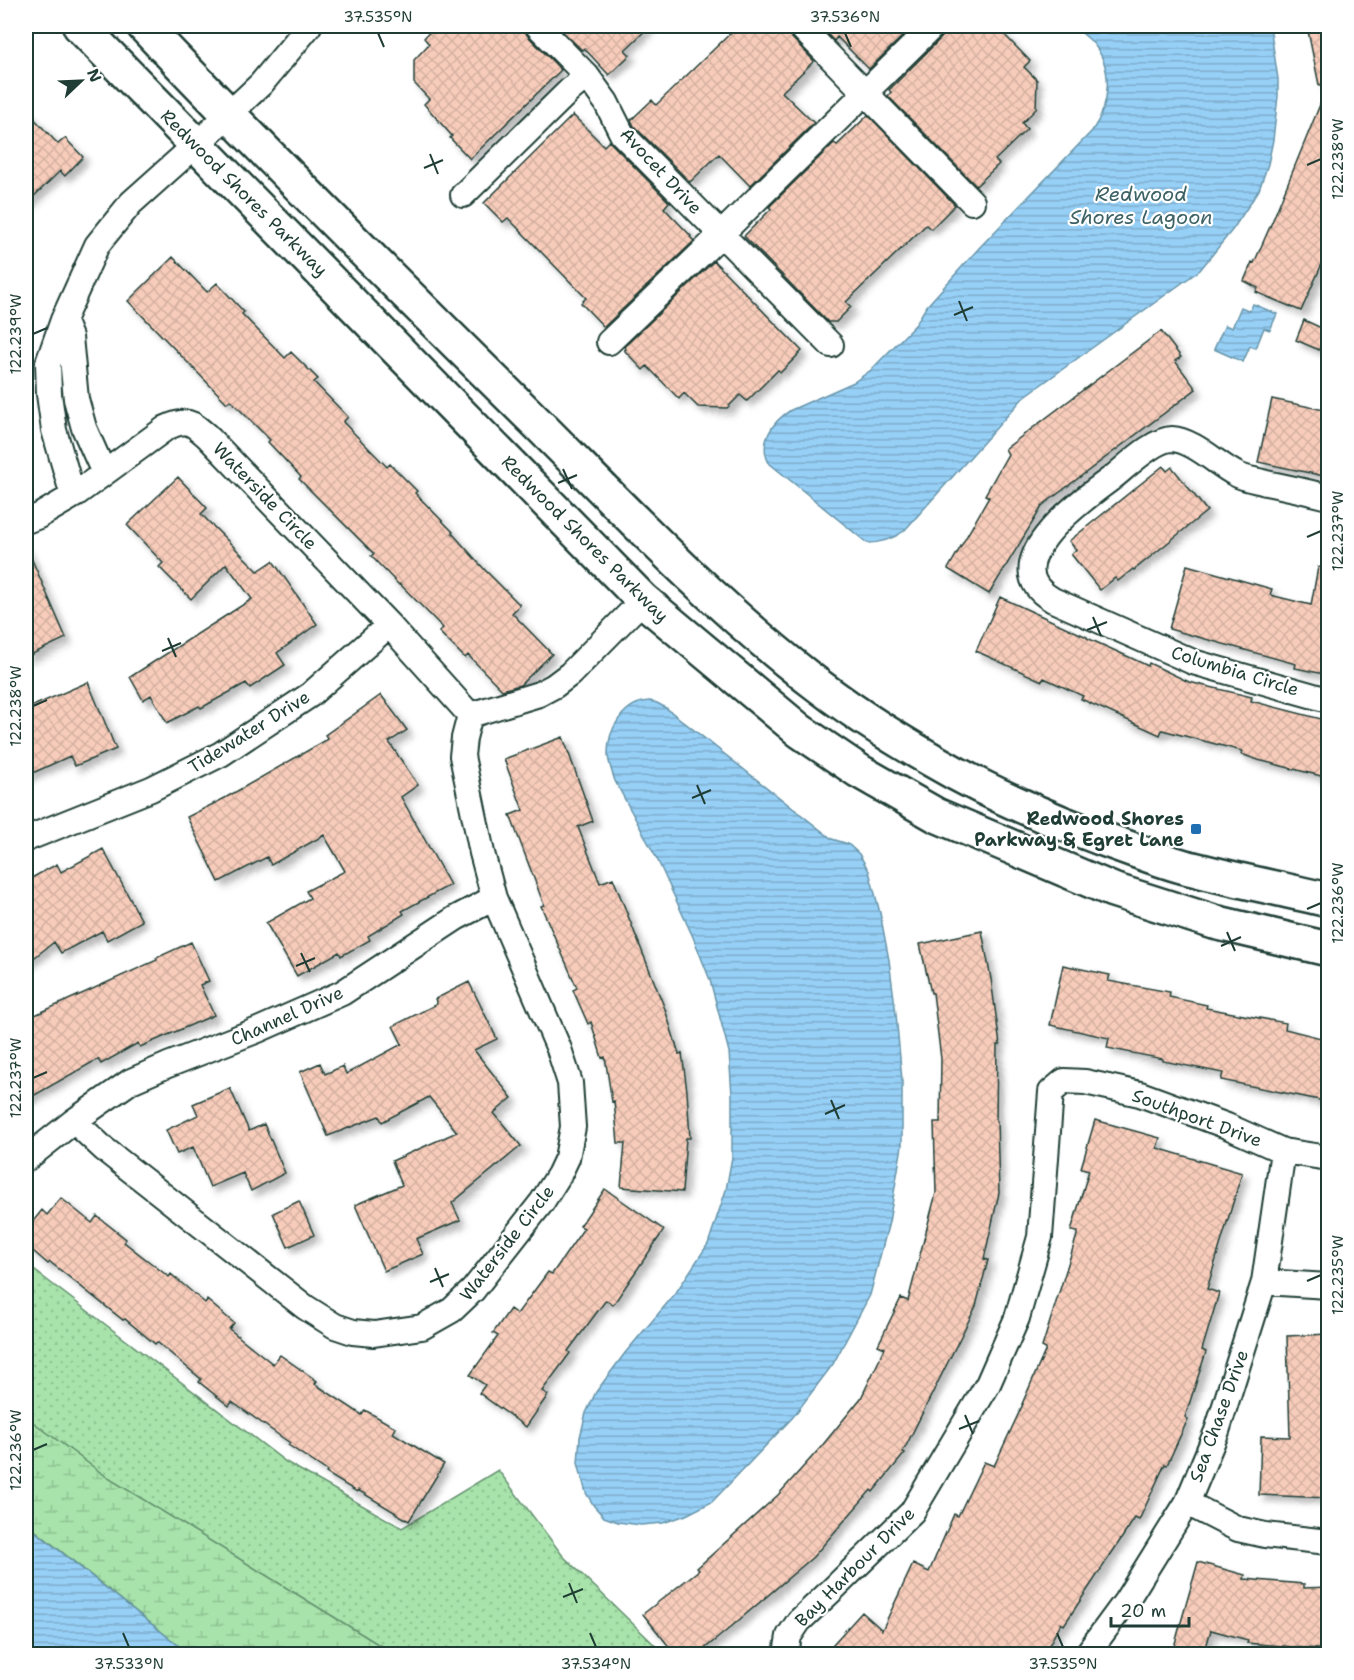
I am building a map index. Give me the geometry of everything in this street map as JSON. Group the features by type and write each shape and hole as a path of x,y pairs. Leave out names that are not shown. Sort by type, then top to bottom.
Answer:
{"main road":[{"name":"Redwood Shores Parkway","path":"80,26 643,600 800,731 859,771 936,814 1113,890 1214,922 1329,949"},
{"path":"144,26 354,242 695,580 759,638 809,679 879,727 933,760 993,793 1049,819 1185,867 1329,900"}],"street":[{"path":"73,496 54,430 48,363 63,320 97,244 131,203 261,84 309,26"},
{"name":"Avocet Drive","path":"538,26 587,76 606,102 622,134 831,345"},
{"path":"800,26 972,202"},
{"path":"609,342 933,26"},
{"path":"463,195 587,76"},
{"path":"63,320 70,337 76,399 84,428 104,473"},
{"name":"Waterside Circle","path":"26,521 73,496 166,428 187,422 195,426 224,453 449,689 470,715 462,756 482,853 494,898 565,1066 572,1098 573,1127 567,1158 559,1175 542,1202 473,1290 452,1310 422,1327 374,1334 353,1332 334,1326 305,1307 104,1149 74,1121"},
{"name":"Columbia Circle","path":"1329,497 1238,476 1185,442 1170,439 1152,447 1065,515 1043,541 1031,564 1040,592 1053,600 1193,662 1329,700"},
{"path":"470,715 539,694 554,686 570,674 643,600"},
{"name":"Tidewater Drive","path":"26,839 151,789 221,754 310,695 389,625"},
{"name":"Channel Drive","path":"74,1121 131,1081 258,1030 342,993 456,918 494,898"},
{"name":"Southport Drive","path":"1064,1081 1140,1094 1227,1126 1283,1151 1329,1158"},
{"name":"Bay Harbour Drive","path":"786,1654 789,1636 799,1621 912,1512 988,1384 1017,1318 1040,1237 1052,1092 1064,1081"},
{"path":"26,1159 74,1121"},
{"name":"Sea Chase Drive","path":"1087,1654 1126,1601 1187,1503 1217,1431 1264,1282 1283,1151"},
{"path":"1264,1282 1329,1286"},
{"path":"1187,1503 1238,1528 1265,1535 1329,1542"}],"green space":[{"path":"26,1264 286,1462 402,1528 498,1470 563,1556 664,1654 394,1654 108,1478 26,1417"},
{"path":"26,1417 108,1478 394,1654 189,1654 26,1523"}],"water":[{"name":"Redwood Shores Lagoon","path":"1073,26 1270,26 1278,79 1278,96 1273,140 1259,190 1233,229 1200,270 1024,397 904,531 887,540 867,543 769,463 766,455 766,440 778,420 791,410 854,382 871,370 916,324 926,307 979,248 1092,131 1103,110 1107,74 1099,51"},
{"path":"1253,304 1277,314 1270,330 1264,328 1256,348 1250,346 1243,362 1214,349 1225,325 1232,328 1241,307 1250,311"},
{"path":"650,701 666,708 832,839 848,844 859,854 869,871 889,960 896,1014 902,1080 902,1146 889,1222 870,1295 833,1364 793,1417 712,1502 663,1523 641,1525 618,1522 604,1517 594,1506 586,1493 578,1463 580,1437 586,1413 596,1392 625,1353 675,1294 708,1244 726,1190 732,1157 729,1052 710,980 658,861 615,781 609,760 611,735 619,718 632,706"},
{"path":"26,1524 189,1654 26,1654"}],"building":[{"path":"435,26 524,26 528,36 561,70 470,159 450,138 452,136 424,104 429,99 414,83 414,60 429,44 424,38"},
{"path":"557,26 650,26 625,50 630,55 609,75 584,48 582,50"},
{"path":"738,26 786,26 790,36 814,61 782,92 814,123 750,186 719,154 690,182 634,126 631,120 652,100 656,105"},
{"path":"819,26 913,26 869,69 837,37 834,41"},
{"path":"947,26 996,26 1030,61 1024,67 1037,80 1036,109 1022,123 1027,129 995,160 999,164 976,186 888,96 891,92 889,90 943,36"},
{"path":"1307,26 1329,26 1329,84 1319,85"},
{"path":"1328,85 1329,248 1301,311 1256,292 1258,288 1244,281 1272,222"},
{"path":"26,110 58,144 65,138 83,157 65,176 60,171 26,204"},
{"path":"573,115 604,146 609,141 669,202 664,208 694,241 604,327 581,303 586,298 508,218 503,222 484,203"},
{"path":"868,115 955,205 931,229 926,225 846,302 851,307 836,322 828,322 744,236 771,209 769,207 834,143 837,145"},
{"path":"173,257 207,292 217,283 244,312 242,314 285,358 291,352 318,379 314,382 348,417 343,422 387,467 390,464 417,491 415,493 520,605 512,613 552,654 520,685 502,690 468,655 465,658 439,632 443,628 371,556 374,554 299,479 301,477 268,442 270,440 230,400 227,403 128,301"},
{"path":"714,261 802,351 781,372 778,370 747,401 740,395 727,408 698,407 684,393 679,399 647,366 643,370 624,350 626,349 624,347"},
{"path":"1304,320 1328,331 1319,350 1296,340"},
{"path":"1161,331 1181,357 1175,361 1196,389 1043,505 989,594 948,569 989,497 985,495 1008,454 1005,449"},
{"path":"1272,399 1329,411 1329,477 1258,462"},
{"path":"1163,466 1167,471 1172,467 1207,511 1134,570 1118,581 1115,578 1100,590 1071,554 1076,550 1069,541"},
{"path":"178,477 207,508 201,514 258,571 273,561 317,624 277,653 285,665 250,688 246,683 201,708 199,706 167,723 151,695 143,700 130,677 252,599 226,564 191,599 159,567 163,563 127,525"},
{"path":"26,546 66,638 26,657"},
{"path":"1187,565 1272,589 1270,595 1311,605 1318,567 1329,568 1329,675 1295,668 1296,664 1169,629"},
{"path":"1000,597 1148,666 1149,663 1189,682 1252,697 1251,701 1329,721 1329,778 1258,760 1241,754 1242,751 1162,730 1160,735 1081,699 1083,696 1044,678 1042,681 976,651"},
{"path":"88,682 116,749 75,766 70,756 26,776 26,709"},
{"path":"381,695 407,730 389,742 418,785 401,797 450,885 402,911 404,914 368,936 370,940 341,956 339,952 297,976 266,923 310,898 306,891 345,871 324,835 271,865 267,857 219,882 187,817 328,739 325,735"},
{"path":"563,737 593,821 578,827 600,883 613,878 665,1009 679,1054 682,1053 690,1138 686,1138 682,1192 621,1187 625,1143 618,1143 614,1101 612,1102 605,1057 602,1058 591,1022 588,1024 573,990 577,988 541,906 544,905 510,815 523,810 504,759"},
{"path":"103,849 142,921 107,940 102,931 61,953 54,942 26,964 26,881 57,864 61,872"},
{"path":"982,931 1000,1045 997,1045 996,1121 999,1193 984,1259 988,1260 976,1306 903,1452 905,1453 873,1492 871,1490 813,1557 725,1632 698,1654 675,1654 643,1614 699,1570 697,1568 778,1495 821,1447 861,1398 885,1348 878,1345 901,1298 908,1301 936,1193 934,1122 940,1122 941,1059 933,993 931,993 920,944"},
{"path":"191,942 209,981 200,985 214,1015 140,1047 138,1043 101,1064 98,1059 26,1100 26,1019 157,960 156,958"},
{"path":"1063,965 1110,975 1108,981 1170,992 1169,997 1207,1005 1206,1008 1286,1023 1285,1029 1329,1040 1329,1084 1325,1101 1221,1080 1223,1073 1107,1048 1109,1038 1050,1025"},
{"path":"469,982 497,1039 474,1050 512,1098 494,1113 521,1146 452,1203 460,1220 416,1239 423,1254 384,1271 355,1205 402,1185 392,1161 457,1132 429,1097 382,1122 379,1116 328,1136 300,1072 320,1063 325,1074 343,1066 346,1074 402,1044 393,1026 437,1004 435,999"},
{"path":"230,1088 249,1131 264,1124 285,1173 251,1191 243,1173 210,1187 193,1147 177,1154 166,1130 198,1115 193,1104"},
{"path":"1095,1120 1160,1138 1157,1148 1242,1173 1207,1289 1219,1293 1202,1350 1206,1352 1185,1417 1188,1419 1167,1465 1165,1464 1139,1520 1135,1518 1064,1625 1061,1623 1044,1654 824,1654 862,1612 882,1630 913,1564 929,1572 954,1514 958,1516 984,1462 994,1466 1046,1349 1042,1347 1078,1232 1071,1231 1089,1170 1081,1168"},
{"path":"605,1189 664,1230 613,1305 606,1300 568,1351 570,1353 542,1391 548,1395 526,1427 479,1393 485,1385 470,1375 498,1336 493,1333 510,1309 517,1314 548,1272 552,1274 584,1228 580,1226"},
{"path":"61,1198 92,1223 97,1216 126,1239 124,1242 169,1277 171,1274 205,1303 207,1300 234,1323 229,1329 273,1364 280,1355 317,1381 315,1384 362,1415 365,1410 396,1428 393,1433 444,1464 409,1521 326,1473 327,1471 288,1445 290,1443 232,1402 229,1406 199,1382 201,1379 157,1342 155,1344 26,1245 26,1230 42,1210 47,1215"},
{"path":"299,1201 314,1235 288,1247 273,1213"},
{"path":"1329,1334 1329,1498 1259,1495 1261,1436 1290,1437 1287,1336"},
{"path":"1198,1562 1245,1575 1244,1579 1304,1584 1304,1588 1329,1587 1329,1650 1247,1643 1248,1640 1211,1630 1204,1654 1172,1654"}],"place":[{"name":"Redwood Shores Parkway & Egret Lane","path":"1196,829"}]}
